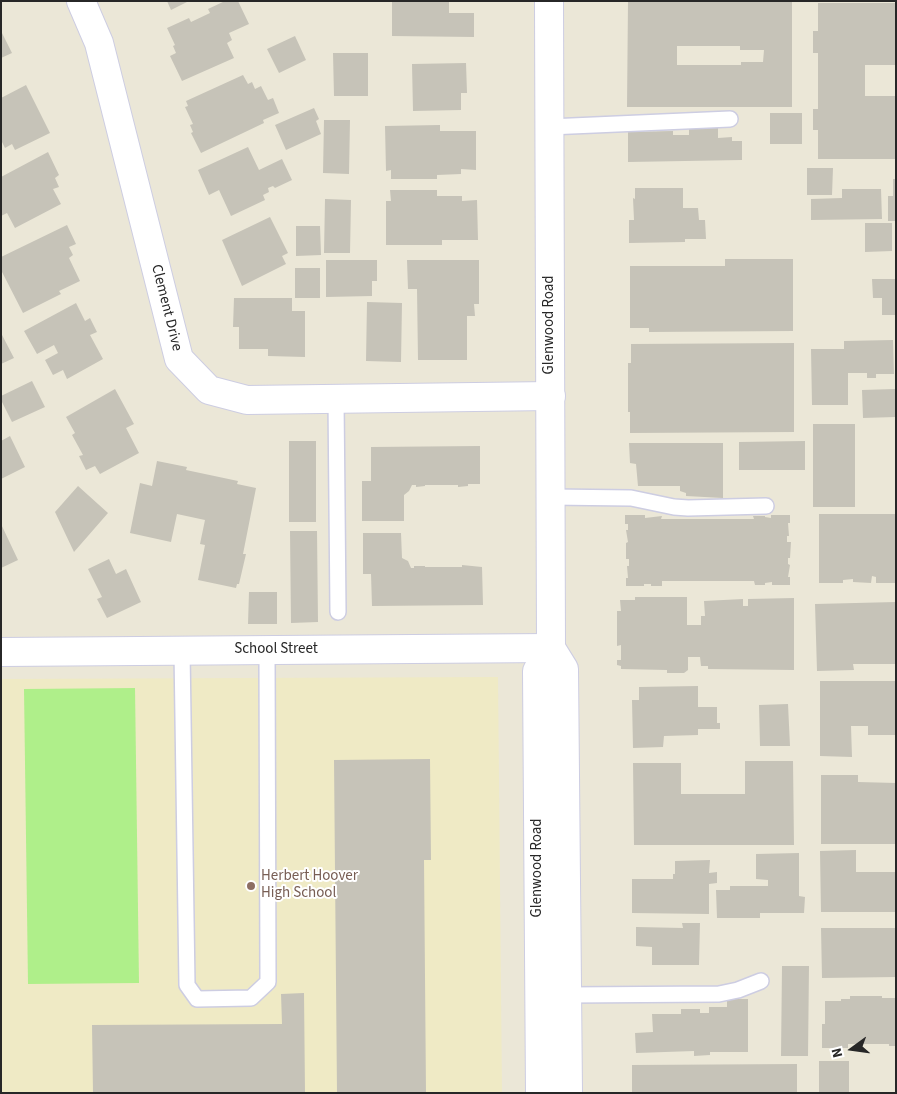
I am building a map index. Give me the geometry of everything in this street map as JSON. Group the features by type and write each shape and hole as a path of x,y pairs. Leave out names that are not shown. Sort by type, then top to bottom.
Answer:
{"street":[{"name":"Clement Drive","path":"81,1 99,43 179,359 209,390 247,400 550,396"},
{"name":"Glenwood Road","path":"549,1 551,648 564,670 568,1093"},
{"name":"Glenwood Road","path":"540,1093 537,671 551,648"},
{"name":"School Street","path":"1,652 551,648"}],"lane":[{"path":"549,127 730,119"},
{"path":"336,398 338,612"},
{"path":"551,497 631,498 688,508 766,506"},
{"path":"182,651 187,985 197,999 206,999 252,998 268,982 267,650"},
{"path":"567,995 718,994 738,990 761,981"}],"shaded area":[{"name":"Herbert Hoover High School","path":"498,677 502,1093 1,1093 1,679"}],"green space":[{"path":"135,688 139,983 28,984 24,689"}],"building":[{"path":"167,1 189,1 171,10"},
{"path":"225,1 238,1 249,24 229,33 232,40 227,43 234,58 182,81 170,56 176,53 173,46 175,45 167,28 189,18 191,22 210,13 208,9"},
{"path":"392,1 449,1 449,13 474,13 474,37 392,36"},
{"path":"628,2 792,2 792,107 627,107","holes":["677,46 740,46 740,50 764,50 763,62 741,62 741,65 677,65"]},
{"path":"818,3 896,3 896,65 865,65 865,96 896,96 896,159 818,159 818,130 813,130 813,109 818,109 818,53 813,53 813,31 818,31"},
{"path":"1,31 12,53 1,58"},
{"path":"295,36 306,60 279,73 267,49"},
{"path":"333,53 368,53 368,96 334,96"},
{"path":"466,63 467,93 461,93 461,110 413,111 412,64"},
{"path":"243,75 248,84 252,82 255,89 261,86 268,100 273,98 279,113 263,120 264,123 201,153 191,133 193,132 190,125 193,124 185,107 188,106 186,101"},
{"path":"26,85 50,133 15,150 12,144 5,148 1,140 1,98"},
{"path":"314,108 319,119 316,121 321,134 286,150 275,125"},
{"path":"770,113 802,113 802,144 770,144"},
{"path":"324,120 350,120 349,174 323,173"},
{"path":"440,125 440,131 476,131 476,170 461,169 461,174 437,175 437,179 391,179 391,170 386,171 385,126"},
{"path":"689,126 718,126 718,138 732,137 732,141 742,141 742,160 628,162 628,132 673,131 673,135 689,135"},
{"path":"248,147 259,170 282,159 292,180 275,188 273,186 268,188 269,192 263,195 265,200 231,216 219,190 209,195 198,170"},
{"path":"48,152 59,175 55,178 59,187 53,189 61,204 15,228 7,213 1,216 1,177"},
{"path":"807,168 833,168 832,195 807,195"},
{"path":"893,179 896,179 896,221 888,221 888,196 893,196"},
{"path":"635,188 683,188 683,208 698,208 699,220 705,220 706,239 685,239 685,242 629,243 629,220 634,220 633,198 635,199"},
{"path":"842,189 881,189 882,219 811,220 811,199 842,198"},
{"path":"390,190 437,190 437,196 462,196 462,201 477,200 478,240 442,240 442,245 386,245 386,201 391,201"},
{"path":"325,199 351,200 350,253 324,253"},
{"path":"270,217 288,253 282,256 286,264 242,286 222,240"},
{"path":"865,223 892,223 892,251 865,252"},
{"path":"67,225 76,244 69,247 73,255 69,258 80,281 59,291 61,294 23,313 1,270 1,257"},
{"path":"296,226 320,226 321,255 296,256"},
{"path":"725,259 793,259 793,331 649,332 649,328 630,328 630,266 725,266"},
{"path":"326,260 377,260 377,281 372,281 372,296 326,297"},
{"path":"407,260 479,260 479,304 474,304 475,316 467,316 467,360 418,360 417,289 408,289"},
{"path":"295,268 320,268 320,298 295,298"},
{"path":"872,279 896,279 896,315 882,315 882,298 873,298"},
{"path":"234,298 292,298 292,311 305,311 305,357 268,356 268,349 239,349 239,327 233,327"},
{"path":"367,302 402,303 401,362 366,361"},
{"path":"76,303 85,321 90,318 97,332 90,335 103,359 67,379 63,370 53,375 45,360 58,353 54,345 37,354 24,331"},
{"path":"1,333 14,358 1,364"},
{"path":"893,340 894,374 876,374 876,378 867,378 867,373 848,373 848,405 812,405 811,349 844,349 844,341"},
{"path":"794,343 794,432 630,433 628,363 631,363 631,344"},
{"path":"32,381 45,407 12,422 1,400 1,396"},
{"path":"115,389 134,424 126,428 139,453 100,474 95,466 86,470 79,456 83,455 72,435 75,433 66,417"},
{"path":"895,389 895,417 863,418 862,390"},
{"path":"813,424 855,424 855,507 813,507"},
{"path":"10,436 25,467 1,479 1,441"},
{"path":"289,441 316,441 316,522 289,522"},
{"path":"805,441 805,470 739,470 739,442"},
{"path":"629,443 723,443 723,498 686,496 686,493 680,491 680,486 638,486 636,464 630,463"},
{"path":"480,446 480,484 468,484 468,486 458,487 458,485 425,485 416,487 416,485 412,485 404,495 404,521 362,521 362,481 371,481 371,447"},
{"path":"157,461 187,467 186,470 238,481 237,484 256,488 243,554 246,554 239,584 237,584 236,588 198,580 205,545 200,544 205,520 177,514 171,542 130,533 140,483 152,486"},
{"path":"78,486 108,513 74,552 55,512"},
{"path":"819,514 896,514 895,583 876,583 876,577 872,576 871,583 853,582 853,579 843,580 843,583 819,583"},
{"path":"625,515 645,515 645,518 662,516 661,519 754,519 753,516 771,518 771,515 790,515 787,542 791,542 790,558 788,558 790,585 772,585 772,582 765,583 765,585 755,585 754,581 662,581 662,586 644,584 644,586 626,586 629,559 626,559 626,543 628,542 626,530 628,530 628,524 625,524"},
{"path":"1,524 18,560 1,568"},
{"path":"290,531 317,531 318,622 291,623"},
{"path":"363,533 401,533 402,558 408,561 411,568 414,568 414,566 462,567 462,565 482,567 483,605 372,606 371,574 363,574"},
{"path":"109,559 116,574 126,569 141,602 107,618 97,599 102,597 88,569"},
{"path":"249,592 277,592 277,624 248,624"},
{"path":"635,597 687,597 687,625 701,625 701,616 705,616 704,601 743,599 743,606 748,606 748,599 794,598 794,670 708,669 708,666 701,666 700,657 688,657 688,670 684,673 667,673 667,670 621,669 621,666 617,665 617,660 621,660 621,645 617,646 617,611 621,611 620,600 635,600"},
{"path":"896,602 896,664 853,664 854,670 817,671 815,604"},
{"path":"820,681 896,681 896,735 868,735 868,726 851,726 852,757 820,756"},
{"path":"698,686 698,707 717,707 717,723 720,723 720,729 698,729 698,735 664,736 663,747 633,748 632,700 639,700 639,687"},
{"path":"788,704 790,746 760,746 759,705"},
{"path":"430,759 431,860 424,860 426,1093 337,1093 334,760"},
{"path":"745,761 793,761 794,845 634,845 633,763 681,763 681,794 745,794"},
{"path":"821,775 858,775 858,782 896,783 896,844 821,844"},
{"path":"856,850 856,872 896,872 896,912 821,912 820,851"},
{"path":"799,853 799,896 805,897 804,913 760,913 760,918 717,918 716,890 730,890 730,886 768,886 768,880 756,879 756,854"},
{"path":"710,860 709,873 717,872 717,883 709,884 709,914 632,913 632,879 673,879 675,861"},
{"path":"682,923 700,923 699,965 652,965 652,947 636,946 636,927 683,928"},
{"path":"821,928 896,928 896,977 822,978"},
{"path":"782,966 809,966 808,1056 781,1056"},
{"path":"304,993 305,1093 93,1093 92,1025 282,1024 281,994"},
{"path":"850,996 895,998 896,1046 889,1046 889,1044 848,1044 848,1048 822,1048 822,1024 825,1024 825,1001 841,1001 841,999 850,999"},
{"path":"727,999 748,999 748,1052 710,1052 710,1055 694,1056 694,1051 636,1053 635,1033 653,1032 652,1014 681,1014 681,1009 700,1009 700,1013 709,1013 709,1007 727,1007"},
{"path":"819,1061 849,1061 849,1093 819,1093"},
{"path":"797,1064 797,1093 632,1093 632,1065"}],"place":[{"name":"Herbert Hoover High School","path":"251,886"}]}
